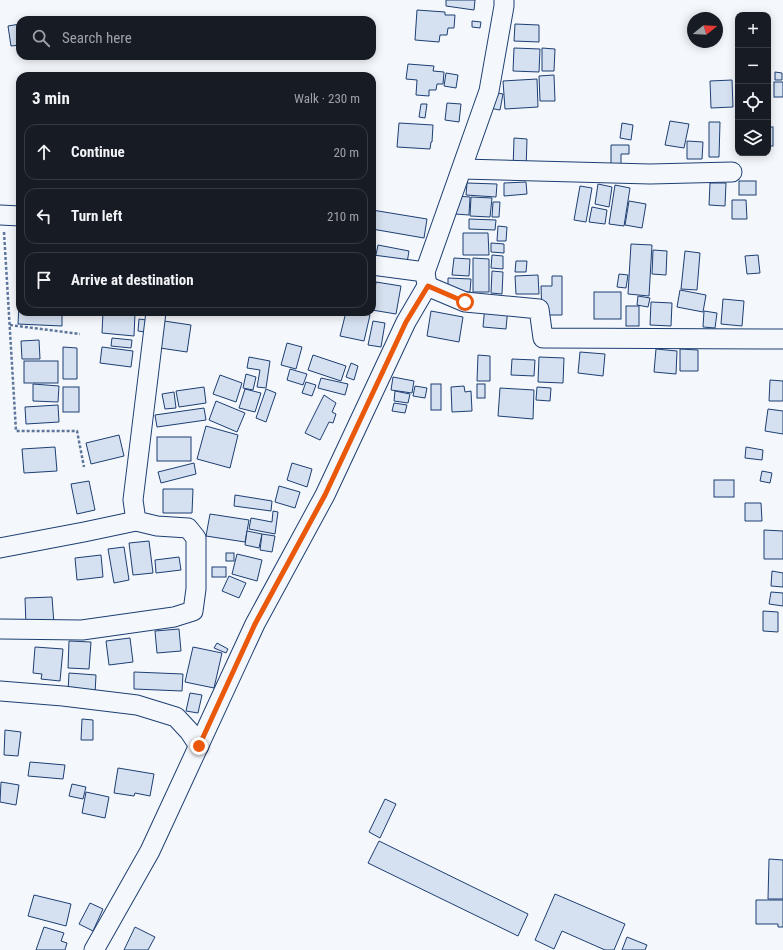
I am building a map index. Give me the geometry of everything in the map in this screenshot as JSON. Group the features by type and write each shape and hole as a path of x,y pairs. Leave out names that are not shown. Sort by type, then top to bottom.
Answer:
{"street":[{"path":"94,950 150,851 255,624 325,495 426,279 489,91 504,0"},
{"path":"462,169 650,174 732,172"},
{"path":"376,266 426,279 465,302 540,309 543,338 783,339"},
{"path":"136,521 133,500 156,316"},
{"path":"0,548 136,521 157,526 188,528 196,538 196,589 193,611 174,617 82,630 0,629"},
{"path":"0,691 63,696 137,705 176,717 189,731 199,746"}],"path":[{"path":"8,215 10,325 16,431 77,431 84,467"},
{"path":"10,325 80,334"}],"building":[{"path":"446,0 475,0 474,10 446,6"},
{"path":"417,10 445,12 445,15 455,15 454,28 448,28 447,35 440,35 439,42 415,40"},
{"path":"472,21 481,22 480,28 472,27"},
{"path":"515,24 539,25 539,42 514,41"},
{"path":"16,25 16,45 11,46 8,26"},
{"path":"514,48 540,49 539,72 513,71"},
{"path":"542,48 555,49 554,71 542,71"},
{"path":"408,64 434,66 433,71 444,72 443,84 437,84 436,90 429,90 429,96 416,95 417,80 406,79"},
{"path":"775,72 782,73 782,80 775,80"},
{"path":"446,73 458,75 456,88 444,86"},
{"path":"554,75 555,101 540,101 539,76"},
{"path":"537,79 538,107 505,109 503,81"},
{"path":"732,80 733,107 711,108 710,81"},
{"path":"774,82 783,82 783,97 774,97"},
{"path":"492,92 503,94 500,110 489,108"},
{"path":"447,103 461,104 459,122 445,120"},
{"path":"421,104 427,104 425,118 419,117"},
{"path":"670,121 689,124 684,148 665,145"},
{"path":"709,122 720,122 719,157 709,157"},
{"path":"399,123 433,125 430,149 397,147"},
{"path":"622,123 633,125 631,140 620,138"},
{"path":"771,127 773,127 773,146 771,146"},
{"path":"514,138 527,139 526,170 513,170"},
{"path":"687,141 703,142 702,159 687,159"},
{"path":"611,145 629,145 629,154 621,154 621,164 611,164"},
{"path":"739,181 756,181 756,195 739,195"},
{"path":"526,182 527,194 504,196 504,183"},
{"path":"467,183 497,184 496,197 466,195"},
{"path":"710,183 726,183 725,206 709,205"},
{"path":"598,184 612,187 609,207 595,204"},
{"path":"615,185 630,188 624,226 609,224"},
{"path":"580,186 592,188 586,222 574,220"},
{"path":"456,196 470,197 469,215 455,214"},
{"path":"471,197 492,198 490,217 470,216"},
{"path":"732,200 746,200 747,219 732,219"},
{"path":"629,201 646,204 642,228 625,225"},
{"path":"493,202 500,202 499,217 492,217"},
{"path":"592,207 607,210 605,224 589,222"},
{"path":"376,211 427,219 424,238 376,230"},
{"path":"469,219 496,220 495,230 469,229"},
{"path":"498,226 507,227 506,241 497,241"},
{"path":"463,233 488,233 489,255 463,255"},
{"path":"491,243 504,244 504,253 491,252"},
{"path":"631,244 652,245 649,296 628,294"},
{"path":"378,245 409,251 405,275 376,270 376,255"},
{"path":"653,250 667,251 666,275 652,274"},
{"path":"685,251 700,253 697,290 681,289"},
{"path":"492,255 503,256 503,269 491,268"},
{"path":"758,255 760,273 747,274 745,256"},
{"path":"454,258 470,259 469,276 452,275"},
{"path":"473,258 489,259 489,292 473,292"},
{"path":"516,261 527,261 526,272 515,272"},
{"path":"492,271 503,272 502,294 491,293"},
{"path":"619,274 628,275 626,288 617,287"},
{"path":"538,275 539,294 516,294 515,276"},
{"path":"552,276 562,276 562,315 542,315 541,286 552,286"},
{"path":"448,278 471,279 470,292 448,291"},
{"path":"376,282 401,286 396,314 376,311"},
{"path":"680,290 706,295 703,312 677,307"},
{"path":"594,292 621,292 621,319 594,319"},
{"path":"638,296 650,298 648,307 637,305"},
{"path":"723,299 744,301 742,326 721,324"},
{"path":"651,302 672,303 671,326 650,325"},
{"path":"485,306 508,307 506,329 483,327"},
{"path":"626,306 639,306 639,326 626,326"},
{"path":"431,311 463,317 459,342 427,336"},
{"path":"704,311 717,313 715,328 703,327"},
{"path":"18,316 62,316 62,326 18,324"},
{"path":"103,316 135,316 134,336 102,333"},
{"path":"345,316 370,316 364,341 340,336"},
{"path":"139,319 146,320 145,332 138,331"},
{"path":"164,321 191,325 187,352 160,348"},
{"path":"373,321 385,323 381,347 368,345"},
{"path":"112,338 132,340 131,348 111,346"},
{"path":"39,340 40,359 22,359 21,341"},
{"path":"287,343 302,347 296,369 281,365"},
{"path":"63,347 77,348 77,379 63,379"},
{"path":"102,347 133,351 131,367 100,363"},
{"path":"656,349 677,351 676,374 654,372"},
{"path":"680,349 698,350 698,371 680,371"},
{"path":"580,352 605,354 603,376 578,373"},
{"path":"313,355 346,366 341,381 308,370"},
{"path":"478,355 490,356 490,381 477,381"},
{"path":"249,357 270,361 266,388 257,387 260,370 247,368"},
{"path":"539,357 564,358 563,383 538,382"},
{"path":"512,359 535,360 534,376 511,375"},
{"path":"24,361 58,361 58,383 24,383"},
{"path":"351,363 358,366 354,380 346,377"},
{"path":"290,369 307,374 303,385 287,380"},
{"path":"246,374 256,377 253,390 243,388"},
{"path":"220,375 242,383 236,402 213,394"},
{"path":"393,377 414,381 412,393 391,390"},
{"path":"321,378 348,384 345,395 318,388"},
{"path":"770,380 783,381 783,401 769,401"},
{"path":"306,382 316,385 312,396 302,393"},
{"path":"33,384 59,386 58,402 33,401"},
{"path":"431,384 441,384 441,410 431,410"},
{"path":"477,384 485,384 485,398 477,398"},
{"path":"415,386 427,388 425,398 413,396"},
{"path":"464,386 465,392 471,391 472,411 452,412 451,387"},
{"path":"63,387 79,387 79,412 63,412"},
{"path":"204,387 206,403 179,407 176,391"},
{"path":"537,387 551,388 550,401 536,400"},
{"path":"500,388 534,390 533,419 498,416"},
{"path":"245,389 261,393 255,412 239,408"},
{"path":"266,389 276,393 266,422 256,418"},
{"path":"395,391 410,394 408,403 394,401"},
{"path":"174,392 176,408 165,409 162,394"},
{"path":"324,395 336,403 332,412 336,414 333,423 329,422 320,440 305,433"},
{"path":"216,401 245,413 237,432 209,420"},
{"path":"394,403 407,405 405,413 392,411"},
{"path":"58,405 59,422 26,424 25,407"},
{"path":"204,408 206,420 157,427 155,415"},
{"path":"768,409 783,411 783,434 765,431"},
{"path":"206,426 238,435 230,468 197,459"},
{"path":"119,435 124,456 91,464 86,443"},
{"path":"157,437 191,437 191,461 157,461"},
{"path":"55,447 57,471 24,473 22,449"},
{"path":"746,447 763,450 762,460 745,458"},
{"path":"194,463 196,474 161,483 158,472"},
{"path":"292,463 312,469 307,487 287,480"},
{"path":"762,471 772,473 770,483 760,481"},
{"path":"714,480 734,480 734,497 714,497"},
{"path":"89,481 95,510 77,514 71,484"},
{"path":"279,486 300,492 295,508 275,502"},
{"path":"163,489 193,489 192,513 163,513"},
{"path":"235,495 272,501 271,511 234,506"},
{"path":"745,503 761,503 762,521 745,521"},
{"path":"273,511 278,512 275,534 249,529 251,518 272,522"},
{"path":"210,514 249,520 245,542 206,536"},
{"path":"764,530 783,531 783,559 764,559"},
{"path":"247,531 262,534 259,548 245,545"},
{"path":"262,534 275,536 272,552 260,550"},
{"path":"149,541 153,573 133,575 129,543"},
{"path":"124,547 129,580 114,583 108,549"},
{"path":"226,553 234,553 234,561 226,561"},
{"path":"237,554 262,560 257,581 232,574"},
{"path":"101,555 103,577 77,580 75,558"},
{"path":"179,557 181,570 156,573 155,560"},
{"path":"212,567 226,567 226,577 212,577"},
{"path":"772,571 783,573 783,587 771,586"},
{"path":"229,576 246,583 239,598 222,591"},
{"path":"771,592 783,593 783,606 769,604"},
{"path":"52,597 54,624 26,625 25,598"},
{"path":"763,611 778,612 778,632 763,631"},
{"path":"179,629 181,651 157,653 155,631"},
{"path":"130,638 133,662 109,665 106,641"},
{"path":"69,641 91,642 89,669 68,668"},
{"path":"217,643 228,649 226,653 214,648"},
{"path":"35,647 63,649 60,681 41,679 42,674 33,673"},
{"path":"193,647 222,653 214,688 185,682"},
{"path":"134,672 183,674 182,691 134,689"},
{"path":"69,673 96,675 95,694 68,692"},
{"path":"190,693 202,695 198,713 186,711"},
{"path":"82,719 93,720 93,740 81,740"},
{"path":"5,730 21,732 18,756 4,755"},
{"path":"30,762 65,765 63,779 28,776"},
{"path":"118,768 154,774 150,796 135,793 134,796 114,793"},
{"path":"1,782 19,785 16,805 0,802"},
{"path":"72,784 86,787 83,799 69,796"},
{"path":"86,792 109,797 105,818 82,813"},
{"path":"385,799 396,804 380,838 369,832"},
{"path":"379,841 528,914 518,936 368,863"},
{"path":"769,859 783,860 783,899 768,899"},
{"path":"555,894 625,924 614,950 605,950 562,931 554,949 535,940"},
{"path":"34,895 71,904 66,926 28,916"},
{"path":"756,900 783,900 783,927 778,927 778,924 756,924"},
{"path":"90,903 103,909 93,931 79,924"},
{"path":"44,927 64,933 61,941 67,943 65,950 36,950"},
{"path":"135,927 155,937 148,950 124,950"},
{"path":"627,937 647,945 645,950 622,950"}],"route":[{"path":"199,746 255,624 325,495 406,322 428,286 465,302"}]}
